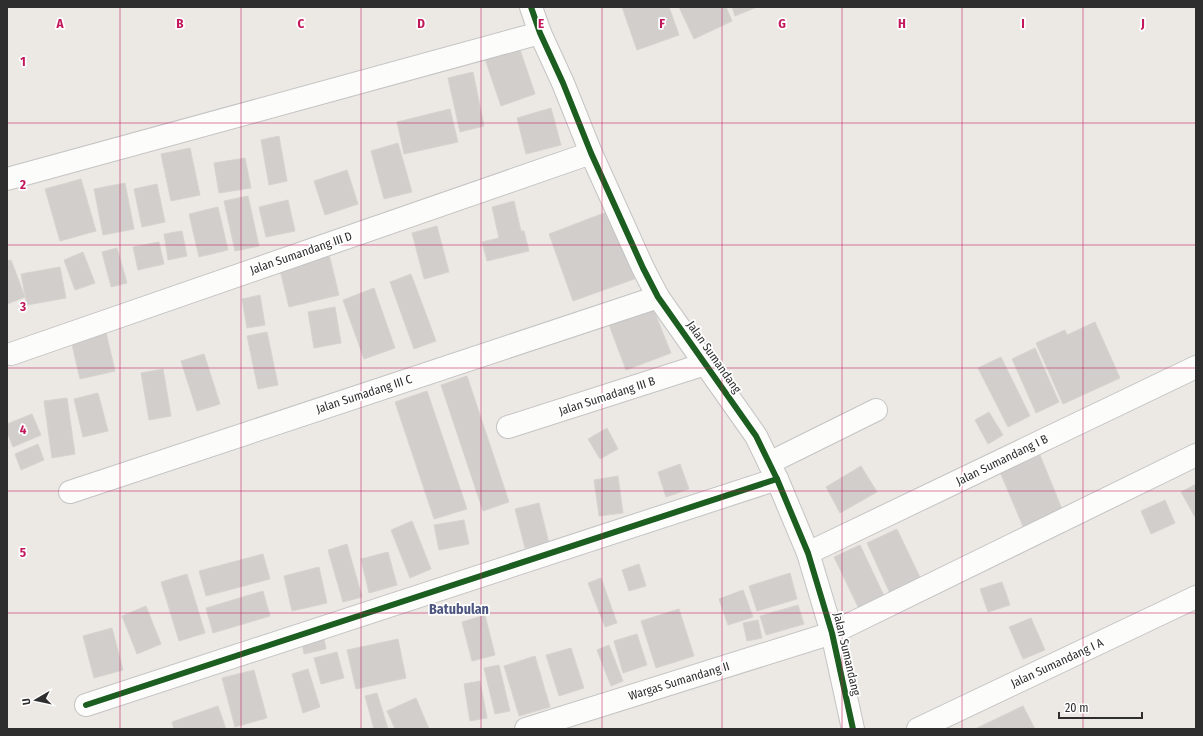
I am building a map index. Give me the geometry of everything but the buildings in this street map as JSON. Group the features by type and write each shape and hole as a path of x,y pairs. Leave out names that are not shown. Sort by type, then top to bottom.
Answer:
{"street":[{"name":"Jalan Sumandang","path":"531,7 591,153 643,268 658,297 756,436 773,471 808,553 832,633 853,729"},
{"path":"7,178 540,32"},
{"name":"Jalan Sumandang III D","path":"11,354 591,153"},
{"name":"Jalan Sumadang III C","path":"70,492 658,297"},
{"name":"Jalan Sumadang III B","path":"508,427 705,364"},
{"name":"Jalan Sumandang I B","path":"808,553 1196,367"},
{"path":"86,704 773,471 876,410"},
{"name":"Wargas Sumandang II","path":"526,729 832,633 1196,455"},
{"name":"Jalan Sumandang I A","path":"918,729 1196,597"}],"cycle path":[{"path":"531,7 540,33 563,83 591,153 643,268 658,297 756,436 777,479 808,553 832,633 853,729"},
{"path":"86,705 777,479"}],"district":[{"name":"Batubulan","path":"459,609"}]}
